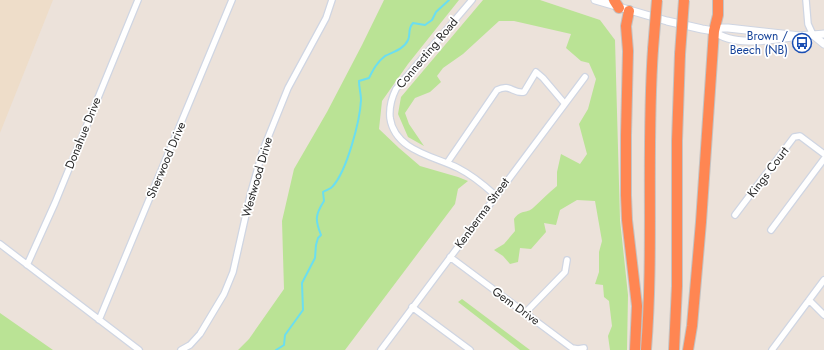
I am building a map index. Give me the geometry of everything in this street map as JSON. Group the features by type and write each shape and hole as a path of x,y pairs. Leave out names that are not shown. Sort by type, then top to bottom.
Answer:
{"highway":[{"path":"646,350 649,281 650,97 657,0"},
{"path":"674,350 677,286 677,141 680,54 684,0"},
{"path":"688,350 692,326 701,222 714,31 718,15 718,0"},
{"path":"629,11 626,26 628,51 626,195 627,220 637,306 635,350"}],"main road":[{"path":"595,0 616,4 629,11 667,21 714,31 724,38 736,40 768,41 824,34"},
{"path":"714,31 722,28 800,36"},
{"path":"813,35 824,44"}],"street":[{"name":"Donahue Drive","path":"27,266 55,203 138,0"},
{"name":"Sherwood Drive","path":"99,320 232,0"},
{"name":"Westwood Drive","path":"182,350 190,345 200,334 227,288 236,259 250,192 263,150 288,88 326,18 332,0"},
{"name":"Connecting Road","path":"472,0 396,89 390,102 391,122 400,139 412,148 447,163 472,177 495,195"},
{"path":"806,0 808,24 813,35"},
{"path":"447,163 497,90 500,88 510,88 519,92 524,92 536,72 565,104"},
{"name":"Kenberma Street","path":"381,350 495,195 585,77"},
{"name":"Kings Court","path":"736,215 794,138 800,136 824,154"},
{"path":"772,230 824,159"},
{"path":"0,244 139,350"},
{"name":"Gem Drive","path":"450,257 572,348 584,348"},
{"path":"525,313 565,272 567,260"},
{"path":"772,350 824,280"},
{"path":"810,300 824,315"},
{"path":"412,307 470,350"}],"shaded area":[{"path":"0,0 53,0 0,133"}],"green space":[{"path":"384,0 459,0 408,64 382,101 379,129 420,166 468,181 458,189 455,204 345,350 238,350 249,339 284,289 282,221 294,169 327,112"},
{"path":"483,0 540,0 600,20 615,40 620,220 628,295 627,350 610,350 608,336 612,326 609,301 604,297 603,285 595,284 599,272 599,252 602,241 595,201 577,200 560,210 556,225 544,223 546,232 531,249 520,248 518,262 510,264 503,256 494,250 504,244 515,231 514,219 519,214 533,208 557,186 557,172 561,154 580,164 587,154 579,124 588,109 596,79 589,63 581,61 566,48 571,34 514,21 499,21 463,54 443,68 437,76 441,82 430,92 415,98 405,113 409,124 424,146 408,137 398,114 401,97"},
{"path":"462,299 530,350 520,350 458,302"},
{"path":"0,313 53,350 0,350"}],"waterway":[{"path":"276,350 284,345 285,335 303,310 302,283 315,258 316,245 318,238 321,235 317,218 324,201 323,192 330,189 338,179 352,145 360,109 361,97 359,81 369,78 382,58 404,46 408,40 410,28 413,23 425,25 432,20 436,12 449,0"}],"place":[{"name":"Brown / Beech (NB)","path":"802,43"}]}
